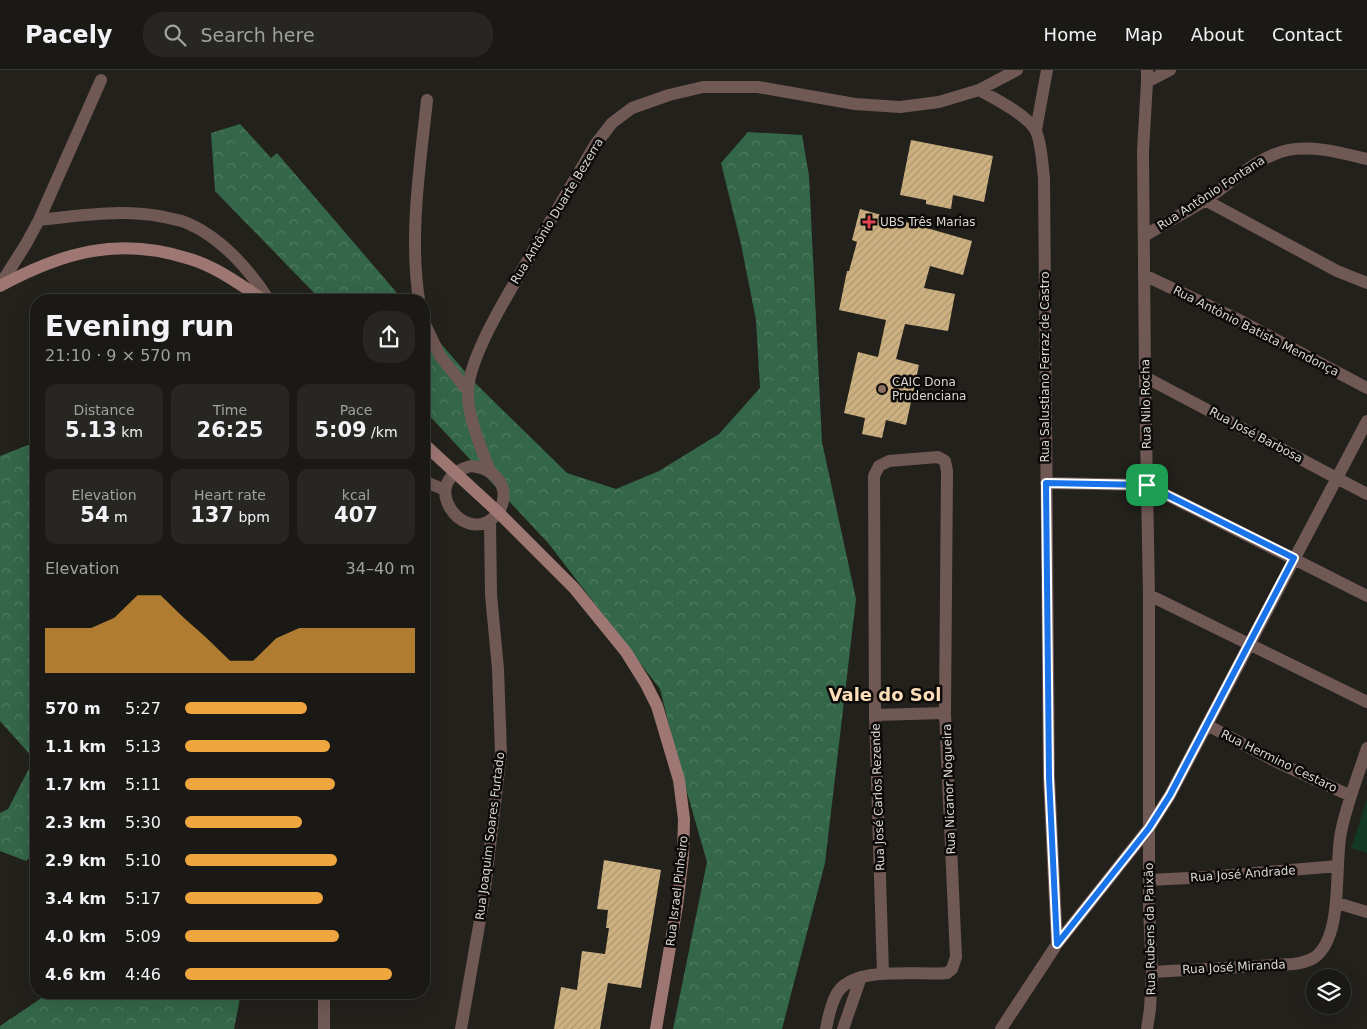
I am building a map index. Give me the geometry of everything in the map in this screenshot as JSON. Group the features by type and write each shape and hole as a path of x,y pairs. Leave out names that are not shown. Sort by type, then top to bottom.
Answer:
{"main road":[{"path":"0,286 32,269 69,256 95,250 125,248 152,250 191,259 220,272 255,294"},
{"name":"Rua Israel Pinheiro","path":"430,449 455,472 494,517 574,588 626,652 657,706 679,780 684,820 684,842 677,906 656,1029"}],"street":[{"name":"Rua Antônio Duarte Bezerra","path":"490,471 478,439 468,391 473,367 502,303 595,145 612,124 632,108 669,95 703,87 758,87 855,104 900,107 939,102 979,90 1017,70"},
{"path":"1036,130 1047,70"},
{"path":"1147,76 1170,70"},
{"name":"Rua Nilo Rocha","path":"1147,76 1143,151 1149,595 1149,828"},
{"path":"0,286 39,220 101,80"},
{"path":"979,90 1010,107 1036,130"},
{"path":"419,294 415,250 418,193 427,100"},
{"name":"Rua Salustiano Ferraz de Castro","path":"1036,130 1044,178 1049,777 1057,944"},
{"name":"Rua Antônio Fontana","path":"1144,236 1205,200 1228,182 1270,156 1289,150 1312,148 1367,159"},
{"path":"1205,200 1337,271 1367,283"},
{"path":"39,220 106,213 148,214 185,222 204,231 236,257 256,280 265,294"},
{"name":"Rua Antônio Batista Mendonça","path":"1144,275 1240,321 1367,388"},
{"path":"430,335 440,356 468,391"},
{"name":"Rua José Barbosa","path":"1145,377 1367,494"},
{"path":"1001,1029 1057,944 1149,828 1170,795 1367,421"},
{"name":"Rua José Carlos Rezende","path":"884,974 875,715 873,483 875,471 882,463 938,457"},
{"name":"Rua Nicanor Nogueira","path":"884,974 947,973 952,969 956,957 945,712 947,470 945,461 938,457"},
{"path":"490,471 472,466 455,472 448,481 445,490 448,506 460,519 475,524 484,524 494,517"},
{"name":"Rua Joaquim Soares Furtado","path":"461,1029 484,897 500,753 498,670 490,595 494,517 504,496 498,478 490,471"},
{"path":"1046,483 1147,485 1367,596"},
{"path":"430,484 445,490"},
{"path":"1149,595 1367,702"},
{"path":"875,715 945,712"},
{"name":"Rua Hermino Cestaro","path":"1207,725 1277,762 1351,796"},
{"name":"Rua José Miranda","path":"1152,972 1293,964 1308,961 1320,952 1328,938 1337,903 1341,833 1367,748"},
{"name":"Rua Rubens da Paixão","path":"1147,1029 1152,972 1149,828"},
{"name":"Rua José Andrade","path":"1149,880 1338,866"},
{"path":"1337,903 1367,912"},
{"path":"826,1029 836,995 842,987 848,982 884,974"},
{"path":"843,1029 861,978"},
{"path":"324,999 324,1029"}],"green space":[{"path":"240,124 271,158 277,153 398,294 315,294 215,191 211,133"},
{"path":"748,132 802,135 809,176 822,442 856,599 825,863 782,1029 673,1029 707,862 678,761 660,689 549,544 430,416 430,331 474,382 567,473 616,489 659,471 719,434 760,388 756,320 741,244 721,163"},
{"path":"30,446 30,755 0,721 0,456"},
{"path":"30,767 30,857 26,861 0,851 0,813 8,809"},
{"path":"1367,799 1367,853 1351,848"},
{"path":"40,999 240,999 234,1029 0,1029 0,1026"}],"building":[{"path":"911,140 993,156 984,202 953,195 951,209 926,204 926,200 900,195"},
{"path":"860,209 972,241 963,275 930,266 924,288 955,294 948,331 905,324 896,359 919,365 906,425 886,420 882,438 862,434 865,418 844,413 858,352 878,357 886,320 839,310 847,271 849,271 857,242 852,240"},
{"path":"604,860 661,870 641,988 608,983 600,1029 554,1029 561,987 577,990 582,951 605,954 609,928 606,928 608,910 597,909"}],"place":[{"name":"UBS Três Marias","path":"869,222"},
{"name":"CAIC Dona Prudenciana","path":"882,389"}],"district":[{"name":"Vale do Sol","path":"885,695"}],"route":[{"path":"1046,483 1147,485 1294,558 1170,795 1149,828 1057,944 1049,777 1046,483"}]}
